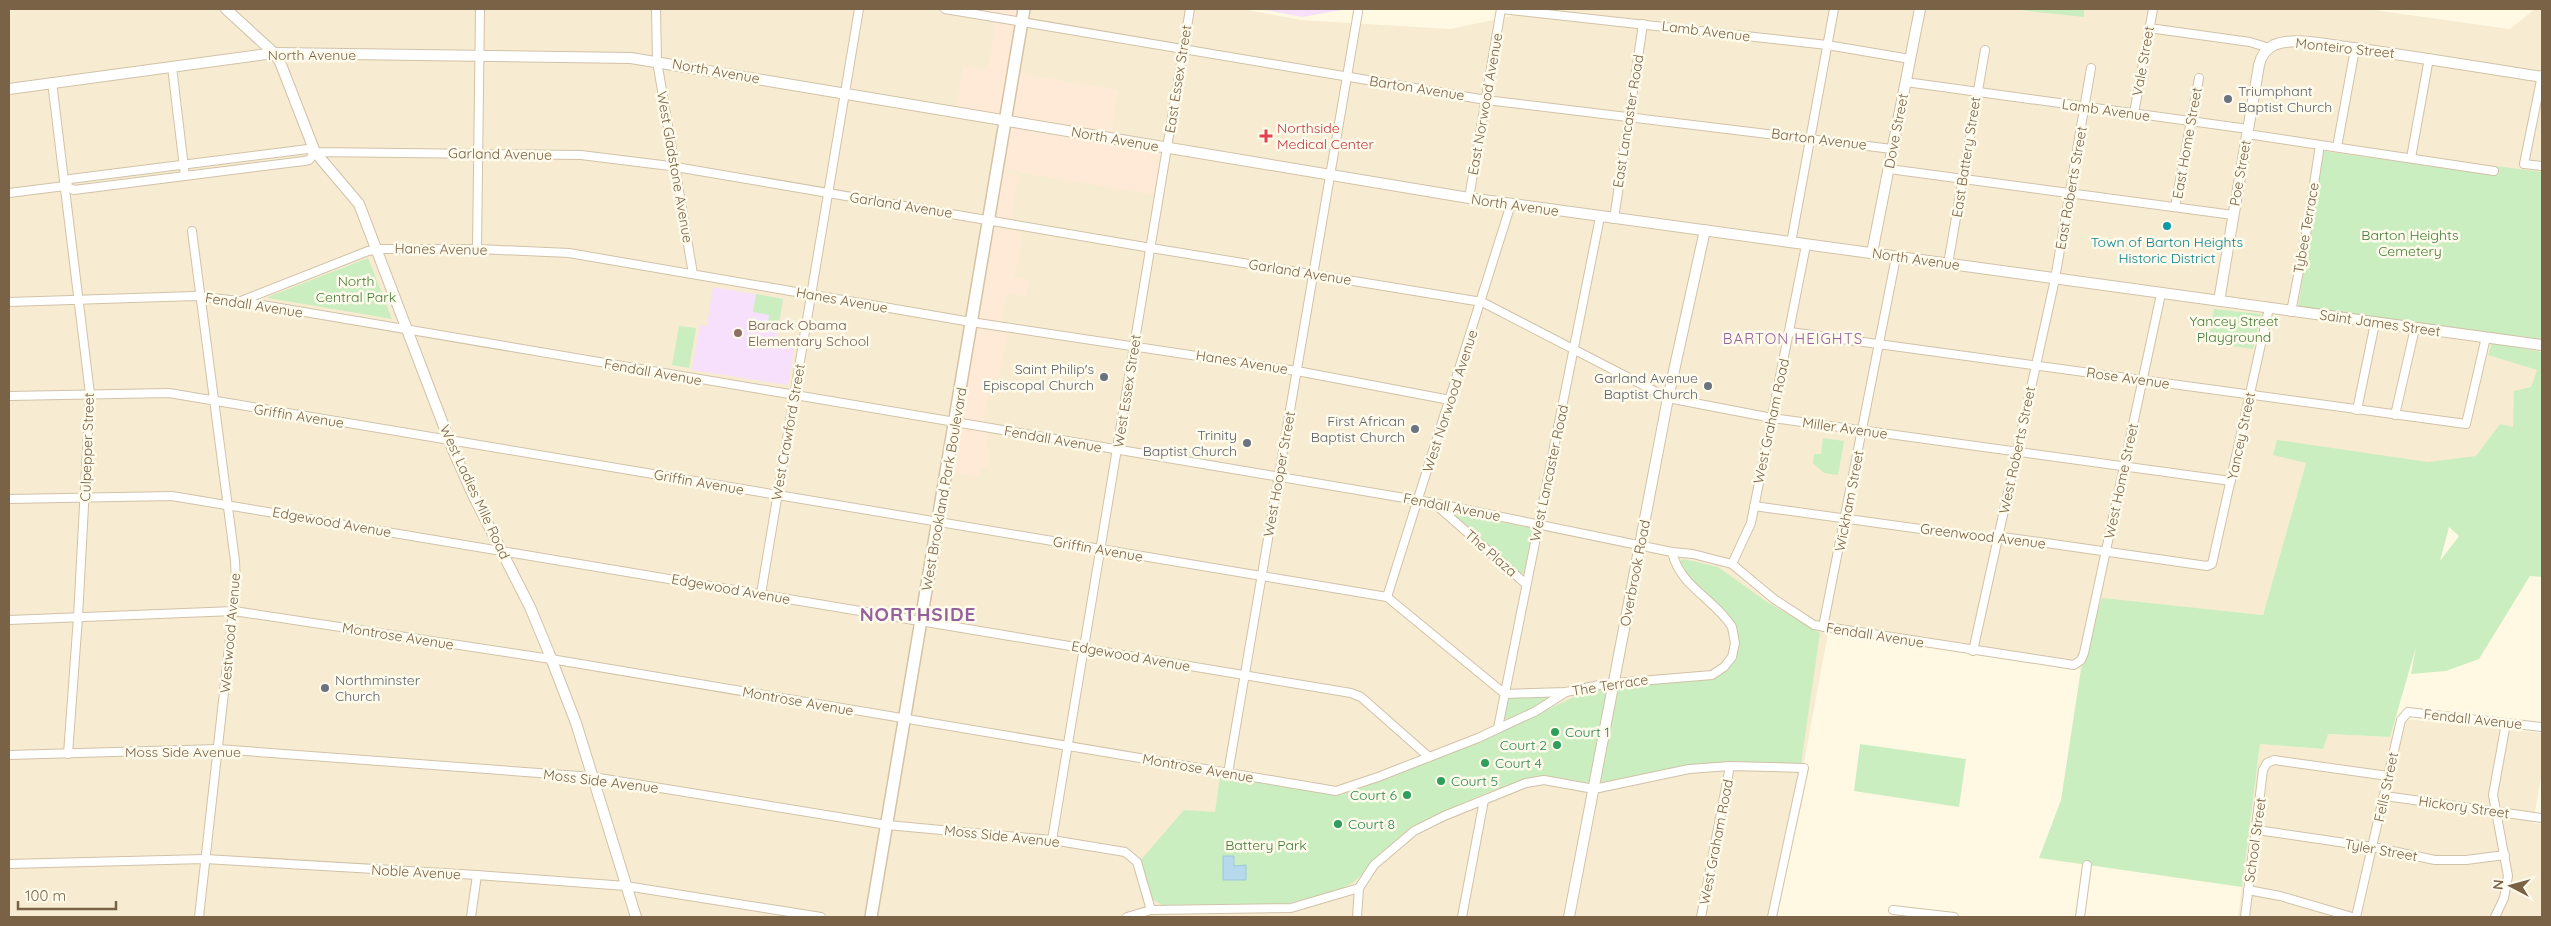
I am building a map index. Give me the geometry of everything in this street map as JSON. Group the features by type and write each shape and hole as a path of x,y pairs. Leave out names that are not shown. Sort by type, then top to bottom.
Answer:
{"main road":[{"name":"West Brookland Park Boulevard","path":"871,917 1024,9"}],"street":[{"path":"226,9 274,53"},
{"path":"477,249 480,9"},
{"name":"West Gladstone Avenue","path":"656,9 657,61 693,274"},
{"name":"West Crawford Street","path":"761,594 859,9"},
{"name":"Barton Avenue","path":"945,9 1486,100 1892,149"},
{"name":"East Essex Street","path":"1167,149 1190,9"},
{"name":"Lamb Avenue","path":"1501,9 1827,46 1910,59"},
{"name":"East Norwood Avenue","path":"1469,198 1501,9"},
{"path":"1791,243 1834,9"},
{"name":"Dove Street","path":"1872,253 1920,9"},
{"name":"Vale Street","path":"2134,113 2153,9"},
{"name":"West Hooper Street","path":"1228,773 1358,12"},
{"name":"East Lancaster Road","path":"1614,219 1643,24"},
{"name":"Monteiro Street","path":"2149,28 2250,42 2269,48 2275,44 2293,42 2355,48 2542,76"},
{"name":"Poe Street","path":"2219,301 2260,58 2269,48"},
{"path":"2337,147 2355,48"},
{"name":"East Battery Street","path":"1948,264 1985,50"},
{"name":"North Avenue","path":"9,89 274,53 631,58 845,92 1167,149 1469,198 2219,301"},
{"name":"West Ladies Mile Road","path":"274,53 280,62 315,152 359,204 449,440 474,497 502,550 552,659 593,777 636,917"},
{"path":"2411,158 2429,58"},
{"path":"172,67 185,176"},
{"name":"East Roberts Street","path":"2055,279 2092,68"},
{"path":"2542,76 2524,164 2542,166"},
{"name":"East Home Street","path":"2175,207 2198,78"},
{"name":"Culpepper Street","path":"52,82 90,394 78,617 68,754"},
{"name":"Lamb Avenue","path":"1906,82 2134,113 2320,145 2494,171"},
{"name":"Tybee Terrace","path":"2291,312 2307,230 2320,145"},
{"name":"Garland Avenue","path":"65,186 70,179 183,163 308,149 315,152 581,155 675,167 1482,302"},
{"name":"West Essex Street","path":"1052,840 1167,149"},
{"name":"Garland Avenue","path":"9,193 65,186 74,190 309,160 315,152"},
{"path":"1889,170 2233,215"},
{"name":"West Norwood Avenue","path":"1387,596 1482,302 1511,204"},
{"name":"West Lancaster Road","path":"1498,728 1574,350 1588,266 1600,217"},
{"name":"Overbrook Road","path":"1569,917 1668,398 1705,230"},
{"name":"Westwood Avenue","path":"192,231 235,561 234,611 199,917"},
{"name":"West Graham Road","path":"1732,564 1750,523 1754,506 1806,245"},
{"name":"Hanes Avenue","path":"239,301 375,250 477,249 569,253 971,322 1297,371 1450,400"},
{"name":"Wickham Street","path":"1824,627 1896,257"},
{"name":"West Roberts Street","path":"1973,651 2055,279"},
{"name":"West Home Street","path":"2074,664 2081,660 2084,653 2161,294"},
{"name":"Fendall Avenue","path":"9,302 201,297 239,301 1418,500 1672,552 1693,554 1732,564 1774,599 1814,625 1973,651 2074,664"},
{"name":"Saint James Street","path":"2219,301 2542,345"},
{"name":"Miller Avenue","path":"1482,302 1668,398 1772,418 2231,481"},
{"name":"Yancey Street","path":"2212,564 2269,308"},
{"path":"2357,410 2375,323"},
{"path":"2395,415 2415,328"},
{"name":"Rose Avenue","path":"1790,332 2466,424 2486,337"},
{"name":"Griffin Avenue","path":"9,396 169,393 1100,550 1387,596"},
{"name":"Edgewood Avenue","path":"9,500 172,496 228,504 1356,695 1429,757"},
{"name":"The Plaza","path":"1434,503 1526,584"},
{"name":"Greenwood Avenue","path":"1754,506 2207,566 2212,564"},
{"name":"The Terrace","path":"1505,694 1549,691 1566,692 1657,678 1705,677 1719,671 1732,657 1735,643 1732,627 1687,581 1674,561 1672,552"},
{"path":"1387,596 1505,694"},
{"name":"Montrose Avenue","path":"9,620 234,611 552,659 1341,791 1498,728 1554,702 1566,692"},
{"name":"Fendall Avenue","path":"2404,715 2408,712 2542,727"},
{"name":"Fells Street","path":"2356,917 2401,720 2404,715"},
{"path":"2496,917 2504,898 2508,876 2493,794 2506,723"},
{"name":"Moss Side Avenue","path":"9,755 218,749 593,777 887,825 1052,840 1129,854 1137,862 1151,910"},
{"name":"School Street","path":"2245,917 2263,770 2267,763 2274,760 2388,776"},
{"path":"1357,917 1359,888 1374,865 1414,831 1484,800 1534,781 1559,782 1594,789 1688,769 1730,766 1804,768 1772,917"},
{"name":"West Graham Road","path":"1701,917 1730,766"},
{"name":"Hickory Street","path":"2385,796 2542,818"},
{"path":"1462,917 1484,800"},
{"name":"Tyler Street","path":"2257,830 2372,847 2435,860 2466,860 2505,855"},
{"name":"Noble Avenue","path":"9,864 205,859 477,875 626,886 821,917"},
{"path":"2080,917 2086,865"},
{"path":"470,917 477,875"},
{"path":"1127,917 1151,910 1291,908 1359,888"},
{"path":"2248,890 2280,896 2352,917"},
{"path":"1239,917 1240,908"},
{"path":"1893,910 1950,917"}],"shaded area":[{"path":"9,9 1243,9 1301,20 1450,29 1547,9 2366,9 2510,29 2535,9 2542,9 2542,444 2537,482 2308,456 2263,615 2102,599 2081,669 1828,633 1803,768 1769,917 9,917"},
{"path":"991,9 1018,9 1000,115 957,107 963,66 988,69 994,32 994,20"},
{"path":"1261,9 1347,9 1302,17"},
{"path":"1020,74 1118,90 1111,134 1013,116"},
{"path":"1011,128 1163,153 1157,195 1004,170"},
{"path":"1002,172 1018,174 1011,221 993,217"},
{"path":"994,228 1019,232 1022,236 1014,277 1029,280 1026,296 1007,294 1001,322 980,319"},
{"name":"Barack Obama Elementary School","path":"713,287 783,299 777,339 795,342 788,385 692,370 700,325 707,326"},
{"path":"976,326 1008,331 999,377 991,380 982,429 989,430 986,446 990,454 988,465 980,468 979,477 951,472"},
{"path":"2396,718 2542,733 2542,772 2533,823 2542,824 2542,917 2238,917 2260,744 2322,749 2327,734 2390,737"}],"green space":[{"path":"2010,9 2084,9 2084,17"},
{"name":"Barton Heights Cemetery","path":"2323,151 2494,175 2496,166 2542,172 2542,340 2298,308"},
{"name":"North Central Park","path":"368,258 392,319 268,298 268,297"},
{"path":"756,294 783,299 779,324 768,322 769,315 753,312"},
{"name":"Yancey Street Playground","path":"2214,309 2261,314 2253,349 2208,343"},
{"path":"679,326 696,328 689,368 672,365"},
{"path":"2492,343 2542,352 2542,577 2530,576 2479,659 2446,671 2411,674 2416,647 2390,737 2328,734 2323,749 2260,744 2242,887 2039,858 2061,800 2081,669 2102,598 2263,615 2306,463 2273,455 2277,440 2428,462 2476,456 2500,424 2513,427 2514,391 2531,387 2537,370 2488,355","holes":["2449,527 2459,536 2440,561"]},
{"path":"1823,438 1844,441 1838,475 1824,473 1813,463 1814,454 1821,454"},
{"path":"1458,513 1531,528 1533,531 1524,573 1519,573 1455,517"},
{"name":"Battery Park","path":"1684,559 1718,567 1767,602 1820,633 1801,764 1728,762 1603,783 1550,777 1530,779 1479,796 1417,825 1404,834 1355,881 1338,891 1285,904 1162,905 1153,900 1139,862 1184,810 1215,812 1220,776 1342,795 1480,741 1589,690 1705,679 1728,667 1737,634 1689,579 1679,561"},
{"path":"1548,694 1549,700 1507,720 1504,718 1508,698"},
{"path":"1860,744 1966,759 1959,807 1854,791"}],"water":[{"path":"1223,856 1234,856 1234,866 1246,865 1246,880 1223,880"}],"place":[{"name":"Triumphant Baptist Church","path":"2228,99"},
{"name":"Northside Medical Center","path":"1266,136"},
{"name":"Town of Barton Heights Historic District","path":"2167,226"},
{"name":"Barack Obama Elementary School","path":"738,333"},
{"name":"Saint Philip's Episcopal Church","path":"1104,377"},
{"name":"Garland Avenue Baptist Church","path":"1708,386"},
{"name":"First African Baptist Church","path":"1415,429"},
{"name":"Trinity Baptist Church","path":"1247,443"},
{"name":"Northminster Church","path":"325,688"},
{"name":"Court 1","path":"1555,732"},
{"name":"Court 2","path":"1557,745"},
{"name":"Court 4","path":"1485,763"},
{"name":"Court 5","path":"1441,781"},
{"name":"Court 6","path":"1407,795"},
{"name":"Court 8","path":"1338,824"}],"district":[{"name":"BARTON HEIGHTS","path":"1793,339"},
{"name":"NORTHSIDE","path":"918,614"}]}
